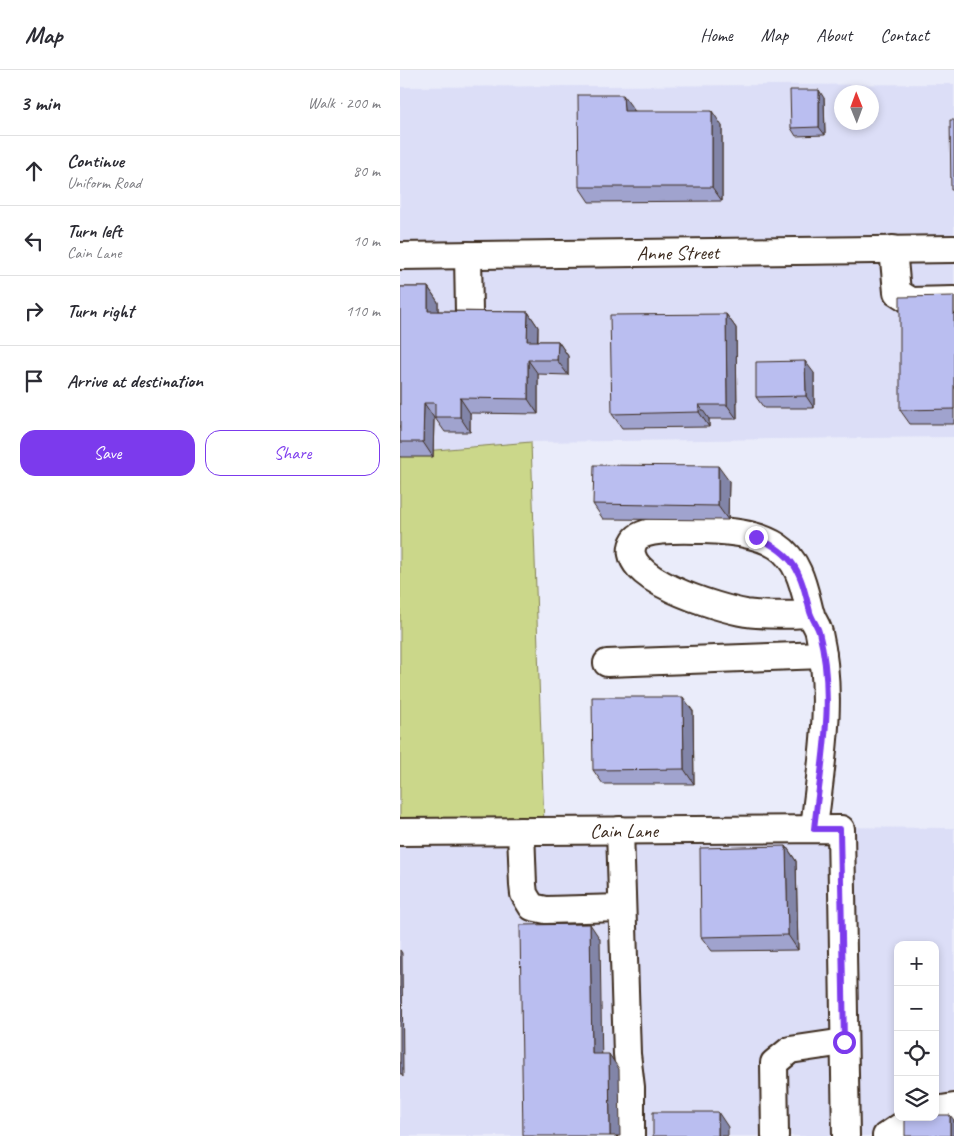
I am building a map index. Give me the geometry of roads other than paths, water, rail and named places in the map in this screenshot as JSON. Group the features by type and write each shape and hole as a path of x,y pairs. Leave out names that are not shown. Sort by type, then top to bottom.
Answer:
{"street":[{"path":"893,249 897,292 911,301 954,300"},
{"name":"Anne Street","path":"400,256 954,249"},
{"path":"468,255 469,312"},
{"path":"811,614 747,613 704,602 676,592 646,574 633,560 631,552 635,540 641,534 688,530 726,531 756,537 778,547 796,566 805,589 811,614 819,631 827,692 826,737 814,829"},
{"path":"607,662 823,655"},
{"name":"Cain Lane","path":"400,832 840,829 844,1042"},
{"path":"620,830 627,1054 631,1087 631,1136"},
{"path":"521,831 524,894 532,907 546,910 622,908"},
{"path":"775,1136 774,1063 790,1050 844,1042 846,1136"},
{"path":"939,1109 954,1107"},
{"path":"886,1136 909,1121"}]}
